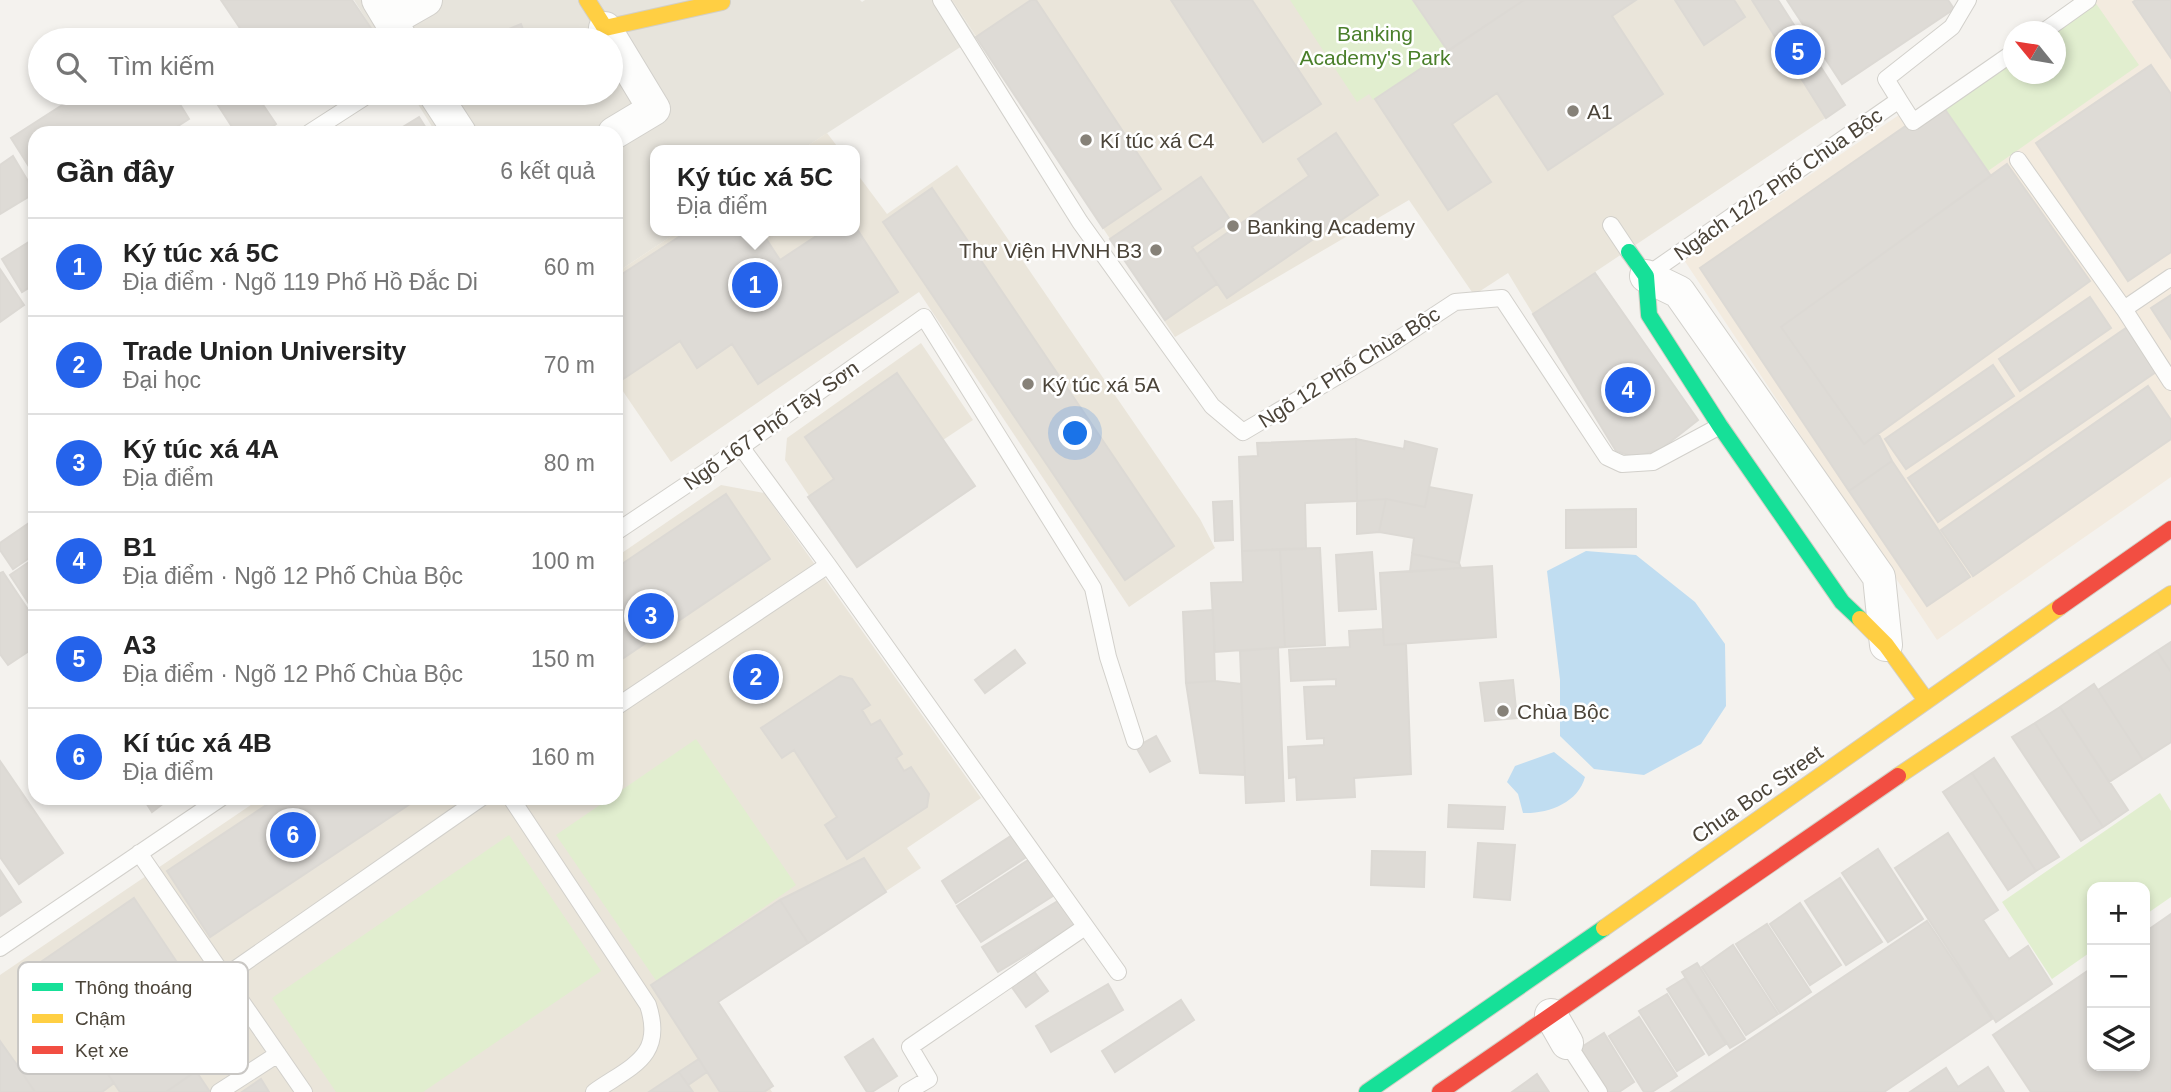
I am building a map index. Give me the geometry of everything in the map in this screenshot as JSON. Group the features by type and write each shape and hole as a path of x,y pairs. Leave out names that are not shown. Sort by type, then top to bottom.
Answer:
{"main road":[{"path":"587,0 605,28 722,2"},
{"path":"1637,264 1648,315 1720,426 1842,602 1886,645 1929,705"},
{"name":"Chua Boc Street","path":"1367,1092 1929,705 2171,529"},
{"path":"1440,1092 1949,734 2171,594"}],"street":[{"path":"390,20 426,0"},
{"path":"623,58 654,109 623,128"},
{"path":"442,105 456,126"},
{"path":"1637,264 1679,292 1879,577 1886,645"},
{"name":"Ngõ 12 Phố Chùa Bộc","path":"1720,426 1756,400"},
{"path":"1551,1015 1567,1042"}],"lane":[{"name":"Ngõ 12 Phố Chùa Bộc","path":"941,0 1080,222 1212,406 1243,432 1385,348 1455,302 1502,298 1607,457 1622,464 1653,462 1720,426"},
{"path":"2058,21 2088,0"},
{"name":"Ngách 12/2 Phố Chùa Bộc","path":"1637,264 1899,100 1885,79 1952,27 1966,1"},
{"path":"1899,100 1913,122 2003,60"},
{"path":"320,126 352,105"},
{"path":"2018,160 2124,309 2171,382"},
{"path":"1611,225 1637,264"},
{"path":"2124,309 2171,277"},
{"name":"Ngõ 167 Phố Tây Sơn","path":"623,527 924,317 1093,588 1108,657 1135,741"},
{"path":"741,447 1118,972"},
{"path":"623,702 828,565"},
{"path":"0,948 210,805"},
{"path":"246,962 471,805"},
{"path":"516,805 648,1005 654,1023 652,1044 641,1059 594,1092"},
{"path":"139,853 214,962"},
{"path":"907,1092 929,1079 910,1047 1085,926"},
{"path":"248,1011 304,1092"},
{"path":"1567,1042 1599,1092"},
{"path":"248,1073 278,1054"},
{"path":"219,1092 247,1074"}],"shaded area":[{"path":"354,0 952,0 976,37 809,145 650,145 650,236 672,236 623,268 623,126 432,126 418,105 623,105 623,28 372,28"},
{"name":"Banking Academy","path":"952,0 1778,0 1845,105 1595,272 1698,420 1661,449 1634,457 1616,451 1508,273 1474,295 1409,200 1175,337"},
{"path":"2097,0 2171,0 2171,477 1937,640 1684,260 1899,115 1909,129 2003,80 2003,84 2066,84 2066,22"},
{"path":"827,133 836,145 809,145"},
{"path":"957,165 1200,519 1215,548 1129,607 919,292 671,462 623,391 623,268 672,236 860,236 860,178 887,214"},
{"path":"921,343 973,420 943,440 975,486 857,567 785,460 787,438"},
{"path":"721,485 764,493 981,798 907,848 921,868 718,1002 772,1092 0,1092 0,975 18,963 18,1074 248,1074 248,962 19,962 251,805 623,805 623,552"}],"green space":[{"name":"Banking Academy's Park","path":"1290,0 1413,0 1448,51 1373,100 1369,94 1357,102"},
{"path":"2095,2 2139,65 1988,171 1944,108 2003,66 2003,84 2066,84 2066,24"},
{"path":"696,739 796,885 657,982 556,835 600,805 623,805 623,789"},
{"path":"2160,793 2171,811 2171,897 2150,912 2150,882 2087,882 2087,954 2052,979 2002,902"},
{"path":"509,835 601,971 423,1092 336,1092 272,998"}],"water":[{"path":"1586,551 1636,555 1695,602 1725,644 1726,706 1701,744 1644,775 1594,769 1560,736 1560,680 1547,571"},
{"path":"1554,752 1585,777 1581,786 1576,794 1561,805 1523,813 1518,794 1507,782 1515,766"}],"building":[{"path":"221,0 352,0 371,28 240,28"},
{"name":"Kí túc xá C4","path":"1031,0 1036,0 1161,189 1103,228 976,37"},
{"path":"1171,0 1252,0 1321,104 1263,142"},
{"path":"1413,0 1524,0 1448,51"},
{"name":"A1","path":"1524,0 1636,0 1612,16 1663,94 1548,170 1497,93 1452,124 1491,182 1448,210 1375,99"},
{"path":"1675,0 1734,0 1745,17 1704,45"},
{"path":"1752,0 1778,0 1845,105 1826,118"},
{"path":"1787,0 1948,0 1954,9 1842,84"},
{"path":"2171,0 2171,58 2133,2"},
{"path":"2151,65 2171,94 2171,252 2128,281 2036,143"},
{"path":"62,105 180,105 189,119 178,126 30,126"},
{"path":"218,105 263,105 276,124 273,126 231,126"},
{"path":"1944,108 1991,176 1781,327 1864,444 1878,433 1892,461 1849,491 1700,268 1907,125 1909,129"},
{"path":"419,117 425,126 404,126"},
{"path":"28,127 28,165 11,138"},
{"path":"1336,133 1378,195 1227,298 1197,254 1309,176 1298,159"},
{"path":"13,156 28,181 28,197 0,214 0,165"},
{"path":"2007,164 2090,281 1864,444 1781,327"},
{"name":"Thư Viện HVNH B3","path":"1201,177 1231,221 1192,247 1217,284 1165,320 1110,239"},
{"name":"Ký túc xá 5A","path":"932,188 1174,546 1125,580 883,222"},
{"path":"860,234 898,292 758,384 732,344 697,368 680,341 623,379 623,273 680,236 764,236 780,260 816,236 860,236"},
{"path":"28,242 28,288 22,292 2,259"},
{"path":"0,269 24,305 0,322"},
{"path":"1595,273 1698,420 1661,449 1634,457 1616,451 1533,314"},
{"path":"2171,295 2171,339 2151,308"},
{"path":"2090,297 2111,328 2020,391 1999,359"},
{"path":"2126,328 2156,372 1938,522 1908,478"},
{"path":"1993,365 2014,396 1906,469 1885,439"},
{"path":"897,373 975,486 857,567 808,497 834,479 805,437"},
{"path":"2148,386 2171,420 2171,439 1973,576 1941,530"},
{"path":"1356,439 1357,501 1305,503 1306,549 1242,551 1239,457 1258,456 1257,443"},
{"path":"1356,439 1404,449 1405,441 1437,449 1425,507 1386,499 1357,501"},
{"path":"1892,461 1970,577 1927,606 1849,491"},
{"path":"1429,487 1472,495 1459,563 1412,554 1414,538 1379,532 1386,499 1425,507"},
{"path":"726,494 770,559 623,658 623,563"},
{"path":"1386,499 1379,532 1357,534 1357,501"},
{"path":"1232,501 1233,540 1215,541 1213,502"},
{"path":"1636,509 1636,547 1566,548 1566,510"},
{"path":"28,524 28,559 13,569 0,550 0,543"},
{"path":"1320,548 1325,645 1285,647 1280,549"},
{"path":"1280,549 1285,647 1215,652 1211,583 1243,582 1242,551"},
{"path":"1372,552 1376,609 1339,611 1336,555"},
{"path":"1412,554 1459,563 1461,568 1410,572"},
{"path":"28,563 28,602 10,575"},
{"path":"1492,566 1496,637 1384,645 1380,573"},
{"path":"3,572 28,610 28,652 8,665 0,654 0,573"},
{"path":"1213,610 1215,681 1186,683 1183,612"},
{"path":"1383,629 1384,645 1406,644 1411,774 1354,778 1355,797 1297,800 1296,777 1289,778 1288,747 1324,745 1324,738 1307,739 1304,687 1336,686 1336,679 1291,681 1289,650 1350,647 1349,631"},
{"path":"2171,642 2171,672 2157,651"},
{"path":"1278,648 1284,801 1246,803 1240,651"},
{"path":"1015,650 1025,663 985,693 975,680"},
{"path":"2157,651 2171,672 2171,742 2143,760 2098,690"},
{"path":"840,676 852,679 870,705 862,710 871,725 880,720 902,754 896,758 904,771 911,767 929,794 927,807 847,859 825,825 837,817 794,750 782,758 761,728"},
{"path":"1513,680 1517,718 1485,721 1480,683"},
{"path":"1215,681 1241,684 1245,775 1200,773 1186,683"},
{"path":"2094,684 2143,760 2109,782 2060,707"},
{"path":"2060,707 2128,810 2103,827 2035,723"},
{"path":"2035,723 2103,827 2081,841 2012,737"},
{"path":"1156,736 1170,761 1150,772 1136,747"},
{"path":"1994,758 2059,857 2036,871 1972,773"},
{"path":"0,761 63,853 19,884 0,857"},
{"path":"1972,773 2036,871 2008,890 1943,792"},
{"path":"148,805 161,805 152,812"},
{"path":"266,805 408,805 210,937 167,871"},
{"path":"1449,805 1505,807 1503,829 1448,827"},
{"path":"1017,832 1031,854 956,903 942,881"},
{"path":"1948,833 1998,910 1983,920 2009,959 2028,946 2052,984 1996,1022 1895,868"},
{"path":"1478,843 1515,845 1510,900 1474,897"},
{"path":"1878,849 1923,919 1888,942 1842,873"},
{"path":"1372,851 1425,852 1424,887 1371,885"},
{"path":"1033,857 1056,894 981,942 957,906"},
{"path":"864,858 886,892 808,943 780,900"},
{"path":"0,870 21,902 0,916"},
{"path":"1840,878 1882,942 1846,965 1805,901"},
{"path":"134,898 177,962 41,962"},
{"path":"1063,898 1078,923 998,972 982,947"},
{"path":"780,900 808,943 718,1002 773,1086 764,1092 720,1092 651,985"},
{"path":"1800,903 1841,965 1810,985 1770,924"},
{"path":"2171,914 2171,1092 2031,1092 1993,1035 2087,971 2087,1071 2150,1071 2150,929"},
{"path":"1927,921 1992,1019 1884,1092 1671,1092"},
{"path":"1767,924 1811,992 1780,1013 1736,944"},
{"path":"1733,945 1778,1014 1746,1035 1702,967"},
{"path":"1697,963 1745,1039 1730,1048 1682,972"},
{"path":"1033,970 1048,991 1026,1007 1011,986"},
{"path":"1685,978 1726,1044 1709,1055 1667,989"},
{"path":"1108,984 1123,1010 1051,1052 1036,1026"},
{"path":"1667,994 1704,1054 1677,1071 1639,1011"},
{"path":"1181,1000 1194,1020 1115,1072 1102,1051"},
{"path":"1639,1017 1677,1076 1652,1092 1644,1092 1609,1036"},
{"path":"1604,1033 1634,1082 1619,1092 1608,1092 1580,1048"},
{"path":"873,1039 897,1076 872,1092 867,1092 845,1057"},
{"path":"0,1041 18,1066 18,1074 23,1074 35,1092 0,1092"},
{"path":"699,1059 707,1072 688,1085 679,1072"},
{"path":"1988,1067 2004,1092 1910,1092 1946,1068 1958,1087"},
{"path":"679,1072 693,1092 649,1092"},
{"path":"23,1074 108,1074 114,1083 102,1092 35,1092"},
{"path":"108,1074 192,1074 166,1092 120,1092"},
{"path":"192,1074 198,1074 210,1092 166,1092"},
{"path":"1537,1074 1549,1092 1512,1092"},
{"path":"261,1079 269,1092 242,1092"}],"traffic: fast":[{"path":"1629,252 1646,276 1649,315 1720,426 1842,602 1860,619"},
{"path":"1367,1092 1604,928"}],"traffic: slow":[{"path":"587,0 605,28 722,2"},
{"path":"1898,776 2171,594"},
{"path":"1604,928 2060,607"},
{"path":"1860,619 1886,645 1926,700"}],"traffic: jam":[{"path":"2060,607 2171,529"},
{"path":"1440,1092 1898,776"}],"place":[{"name":"A3","path":"1798,52"},
{"name":"A1","path":"1573,111"},
{"name":"Kí túc xá C4","path":"1086,140"},
{"name":"Banking Academy","path":"1233,226"},
{"name":"Thư Viện HVNH B3","path":"1156,250"},
{"name":"Ký túc xá 5C","path":"755,285"},
{"name":"Ký túc xá 5A","path":"1028,384"},
{"name":"B1","path":"1628,390"},
{"name":"Ký túc xá 4A","path":"651,616"},
{"name":"Trade Union University","path":"756,677"},
{"name":"Chùa Bộc","path":"1503,711"},
{"name":"Kí túc xá 4B","path":"293,835"}]}
